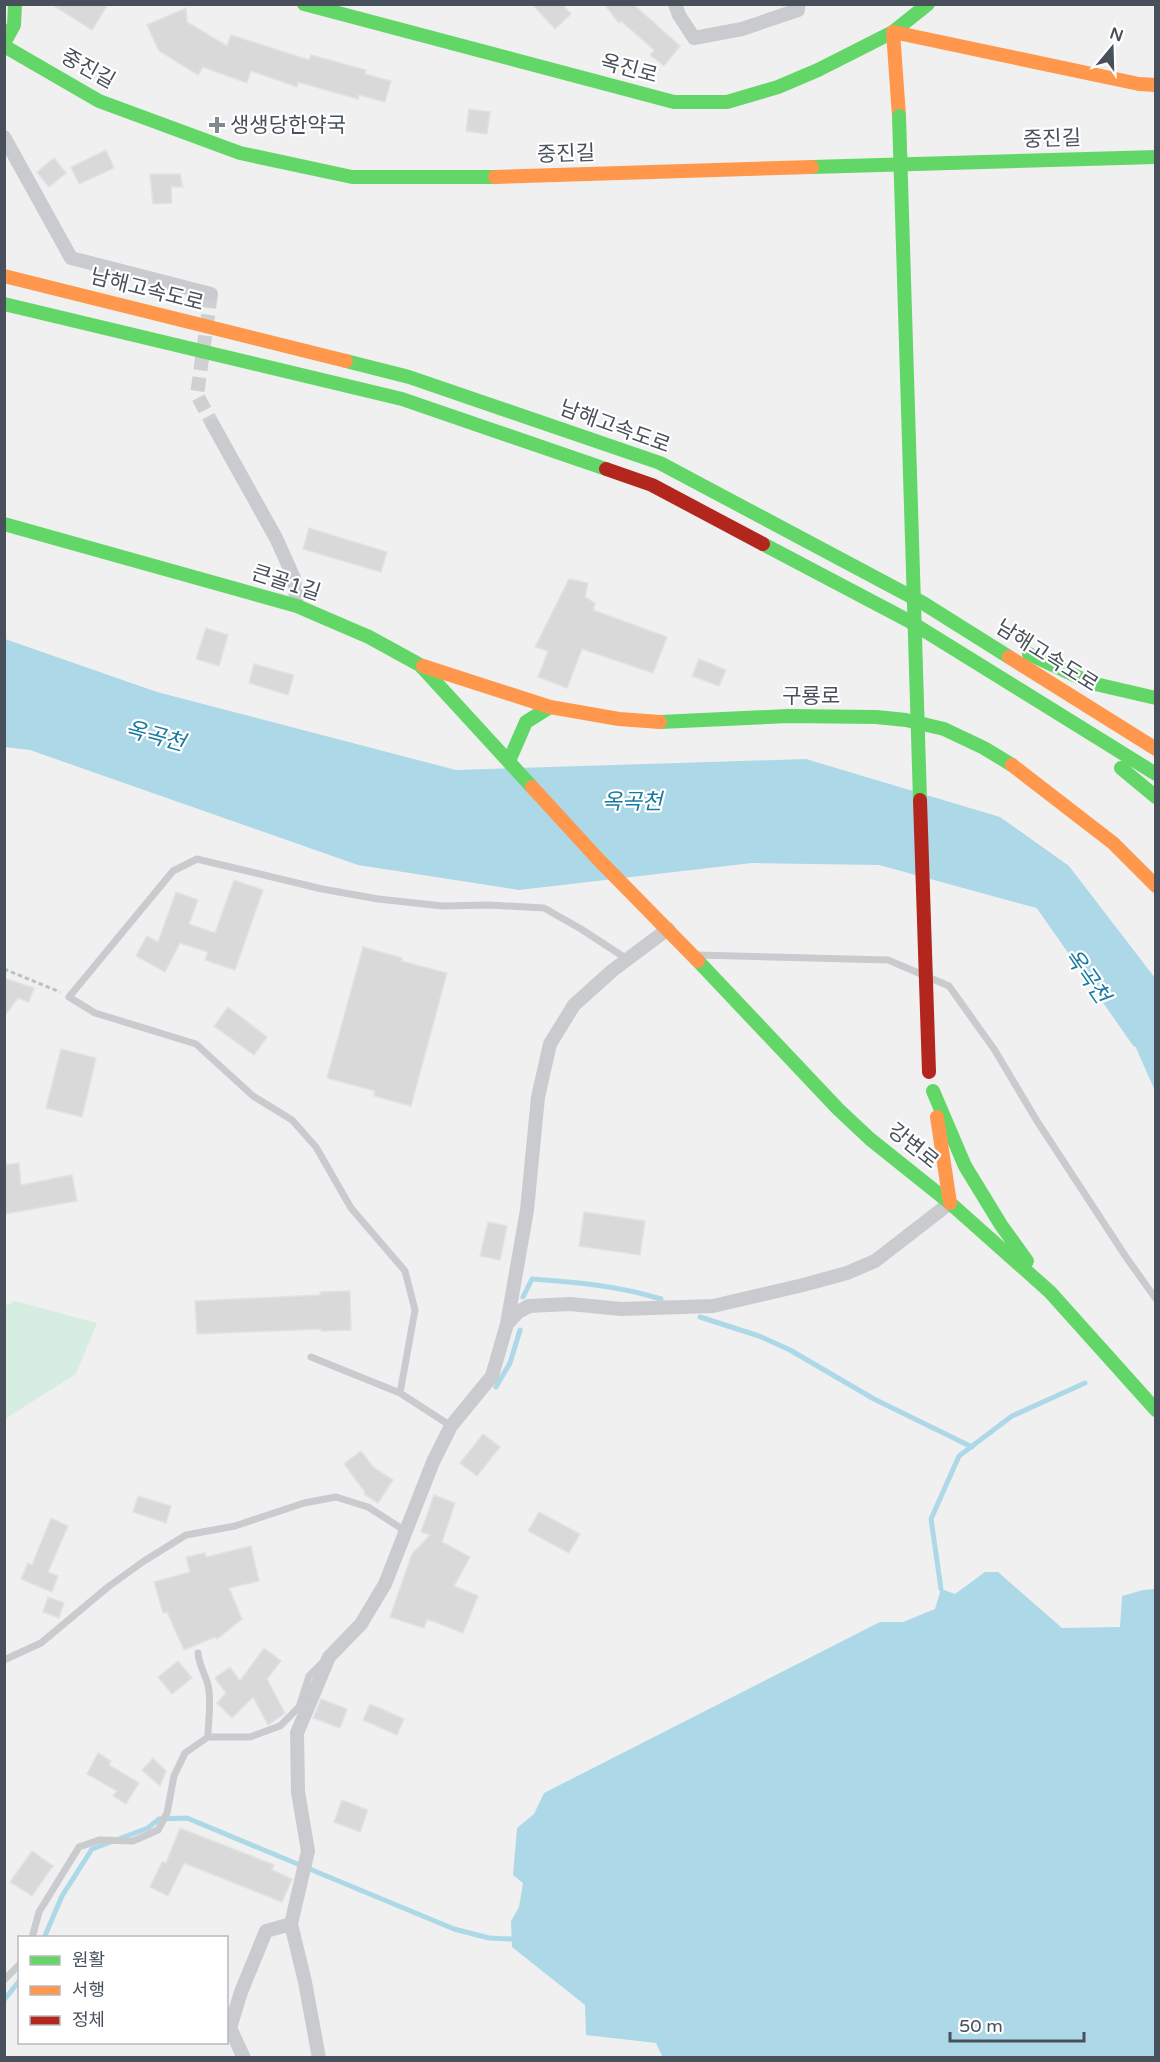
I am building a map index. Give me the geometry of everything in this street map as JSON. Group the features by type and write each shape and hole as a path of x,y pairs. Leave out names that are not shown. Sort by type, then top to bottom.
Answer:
{"main road":[{"name":"중진길","path":"15,4 14,25 4,44 99,101 240,153 352,177 484,177 1155,157"},
{"name":"옥진로","path":"303,4 674,102 727,102 778,87 818,70 893,32 928,4"},
{"path":"950,1203 929,1072 899,116 893,32 1139,84 1155,85"},
{"name":"남해고속도로","path":"4,276 409,377 660,463 923,603 1155,749"},
{"name":"남해고속도로","path":"4,304 402,399 652,485 909,621 1155,774"},
{"name":"큰골1길","path":"4,524 297,606 369,637 420,665 597,858 648,910"},
{"path":"923,603 1091,683 1155,698"},
{"name":"구룡로","path":"420,665 550,707 620,719 666,722 788,716 876,717 906,720 944,729 984,748 1027,776 1113,843 1155,886"},
{"path":"509,761 526,722 550,707"},
{"path":"1060,714 1155,797"},
{"name":"강변로","path":"648,910 838,1109 870,1139 950,1203 1050,1292 1155,1410"},
{"path":"933,1091 965,1166 1000,1225 1050,1292"}],"street":[{"path":"675,4 679,15 694,38 742,29 798,10 798,4"},
{"path":"4,137 71,258 211,294"},
{"path":"213,425 276,538 294,578 297,606"},
{"path":"319,2058 305,1982 291,1924 308,1851 298,1792 297,1733 329,1657 361,1623 385,1584 433,1462 451,1426 492,1376 507,1324 527,1210 538,1096 550,1044 574,1005 627,959 668,929"},
{"path":"507,1324 518,1312 529,1306 570,1304 621,1309 713,1305 847,1273 875,1262 950,1203"},
{"path":"244,2058 230,2028 240,1992 266,1931 291,1924"}],"lane":[{"path":"400,1393 415,1310 405,1271 351,1208 316,1147 292,1120 253,1096 196,1044 95,1013 69,997 173,871 197,859 322,889 378,899 443,906 489,905 544,908 581,928 627,959"},
{"path":"692,954 888,960 949,986 994,1049 1037,1121 1155,1299"},
{"path":"311,1357 400,1393 451,1426"},
{"path":"4,1660 41,1643 108,1587 186,1535 235,1526 304,1503 336,1497 368,1507 407,1532"},
{"path":"198,1653 210,1702 208,1737"},
{"path":"33,1936 39,1912 79,1847 99,1840 133,1841 158,1830 167,1813 174,1776 185,1752 208,1737 250,1737 280,1726 298,1707 309,1676 329,1657"},
{"path":"4,1980 18,1966"}],"path":[{"path":"4,969 69,997"}],"green space":[{"path":"15,1301 97,1323 76,1374 5,1419 5,1306"}],"water":[{"path":"5,639 157,692 456,770 806,759 1000,817 1069,866 1155,978 1155,1091 1133,1041 1040,909 879,865 752,863 519,890 358,865 30,750 5,747"},
{"path":"985,1572 998,1572 1062,1628 1120,1627 1122,1596 1155,1589 1155,2057 663,2058 656,2043 586,2035 585,2005 512,1947 511,1921 519,1907 523,1883 513,1875 517,1828 534,1814 544,1793 880,1622 903,1622 935,1609 941,1589 955,1594"}],"building":[{"path":"51,4 108,4 92,30"},
{"path":"532,4 562,4 571,14 555,29"},
{"path":"604,4 633,4 680,46 664,66 650,55 654,50 621,21 619,23"},
{"path":"186,8 187,22 227,46 231,35 309,60 311,55 366,70 365,74 391,81 385,102 359,95 358,99 298,82 297,87 251,71 247,83 203,67 198,75 159,51 147,25"},
{"path":"469,109 490,112 487,134 466,131"},
{"path":"106,150 114,168 79,184 71,167"},
{"path":"54,158 66,173 49,187 37,172"},
{"path":"150,174 180,174 183,187 171,187 172,203 153,204"},
{"path":"309,528 387,552 381,572 303,549"},
{"path":"569,579 588,583 585,597 595,603 593,610 667,637 653,673 582,649 567,688 538,677 548,651 535,647"},
{"path":"206,628 228,635 219,666 196,659"},
{"path":"699,659 726,670 719,686 692,676"},
{"path":"254,664 294,675 288,695 249,683"},
{"path":"234,880 263,890 235,970 205,960 208,952 180,943 165,972 136,956 147,936 158,942 176,892 198,900 189,924 215,933"},
{"path":"363,947 402,958 401,961 447,973 411,1106 374,1096 375,1091 327,1078"},
{"path":"4,978 34,988 29,1002 18,998 4,1017"},
{"path":"228,1007 267,1037 254,1055 214,1026"},
{"path":"61,1049 96,1058 82,1117 46,1108"},
{"path":"19,1163 21,1185 72,1175 77,1201 4,1214 4,1165"},
{"path":"584,1212 645,1221 640,1255 579,1246"},
{"path":"488,1222 507,1226 500,1260 480,1256"},
{"path":"350,1291 351,1330 197,1334 195,1301 320,1295 320,1292"},
{"path":"483,1434 500,1447 477,1476 460,1463"},
{"path":"361,1451 373,1467 393,1480 378,1503 364,1494 365,1492 344,1464"},
{"path":"434,1495 455,1503 442,1542 470,1557 454,1586 478,1596 463,1633 427,1619 424,1628 390,1617 412,1554 430,1535 421,1532"},
{"path":"138,1496 171,1506 166,1523 133,1512"},
{"path":"539,1512 580,1534 569,1553 528,1531"},
{"path":"51,1518 68,1526 48,1572 58,1576 52,1592 21,1579 28,1563 32,1565"},
{"path":"251,1546 259,1581 229,1588 242,1619 217,1639 215,1637 184,1650 167,1612 163,1613 154,1582 190,1572 186,1557 205,1553 206,1557"},
{"path":"48,1597 64,1603 59,1618 43,1612"},
{"path":"264,1648 281,1661 267,1679 285,1713 268,1725 253,1697 232,1718 217,1703 226,1693 215,1678 230,1667 240,1681"},
{"path":"178,1661 192,1678 172,1694 158,1677"},
{"path":"321,1699 347,1709 340,1728 313,1718"},
{"path":"370,1704 404,1719 397,1735 363,1720"},
{"path":"98,1753 111,1761 109,1765 139,1783 126,1804 113,1796 117,1791 87,1774"},
{"path":"153,1758 166,1771 160,1786 142,1770"},
{"path":"342,1800 368,1810 360,1832 334,1822"},
{"path":"180,1828 274,1865 272,1870 292,1879 282,1902 184,1863 168,1896 150,1887 162,1862 166,1863"},
{"path":"32,1851 53,1866 32,1896 10,1882"}],"waterway":[{"name":"옥곡천","path":"1037,904 1135,1044"},
{"path":"523,1297 532,1279 597,1285 661,1299"},
{"path":"700,1317 759,1336 790,1350 874,1399 972,1447"},
{"path":"496,1387 510,1363 520,1330"},
{"path":"941,1589 931,1519 959,1456 1012,1416 1085,1383"},
{"path":"45,1936 62,1896 92,1849 148,1828 159,1819 187,1818 454,1929 489,1938 512,1939"},
{"path":"4,2000 18,1982"}],"tunnel":[{"path":"211,294 197,395 213,425"}],"traffic: fast":[{"path":"4,43 14,25 15,4"},
{"path":"304,4 674,102 727,102 778,87 818,70 893,32 928,4"},
{"path":"4,46 99,101 240,153 352,177 495,177"},
{"path":"899,116 920,800"},
{"path":"812,167 1156,157"},
{"path":"4,304 402,399 606,469"},
{"path":"346,361 409,377 660,463 923,603 1009,657"},
{"path":"4,524 297,606 369,637 420,665 532,787"},
{"path":"763,544 909,621 1156,774"},
{"path":"1029,654 1091,683 1156,698"},
{"path":"509,761 526,722 550,707"},
{"path":"660,722 788,716 876,717 906,720 944,729 984,748 1012,765"},
{"path":"1121,768 1156,797"},
{"path":"698,961 838,1109 870,1139 950,1203 1050,1292 1156,1410"},
{"path":"933,1091 965,1166 1001,1225 1027,1261"}],"traffic: slow":[{"path":"899,116 893,32 1139,84 1156,85"},
{"path":"495,177 812,167"},
{"path":"4,276 346,361"},
{"path":"1009,657 1156,749"},
{"path":"423,666 550,707 619,719 660,722"},
{"path":"1012,765 1113,843 1156,886"},
{"path":"532,787 597,858 698,961"},
{"path":"937,1117 950,1203"}],"traffic: jam":[{"path":"606,469 652,485 763,544"},
{"path":"920,800 929,1072"}],"place":[{"name":"생생당한약국","path":"217,125"}]}
